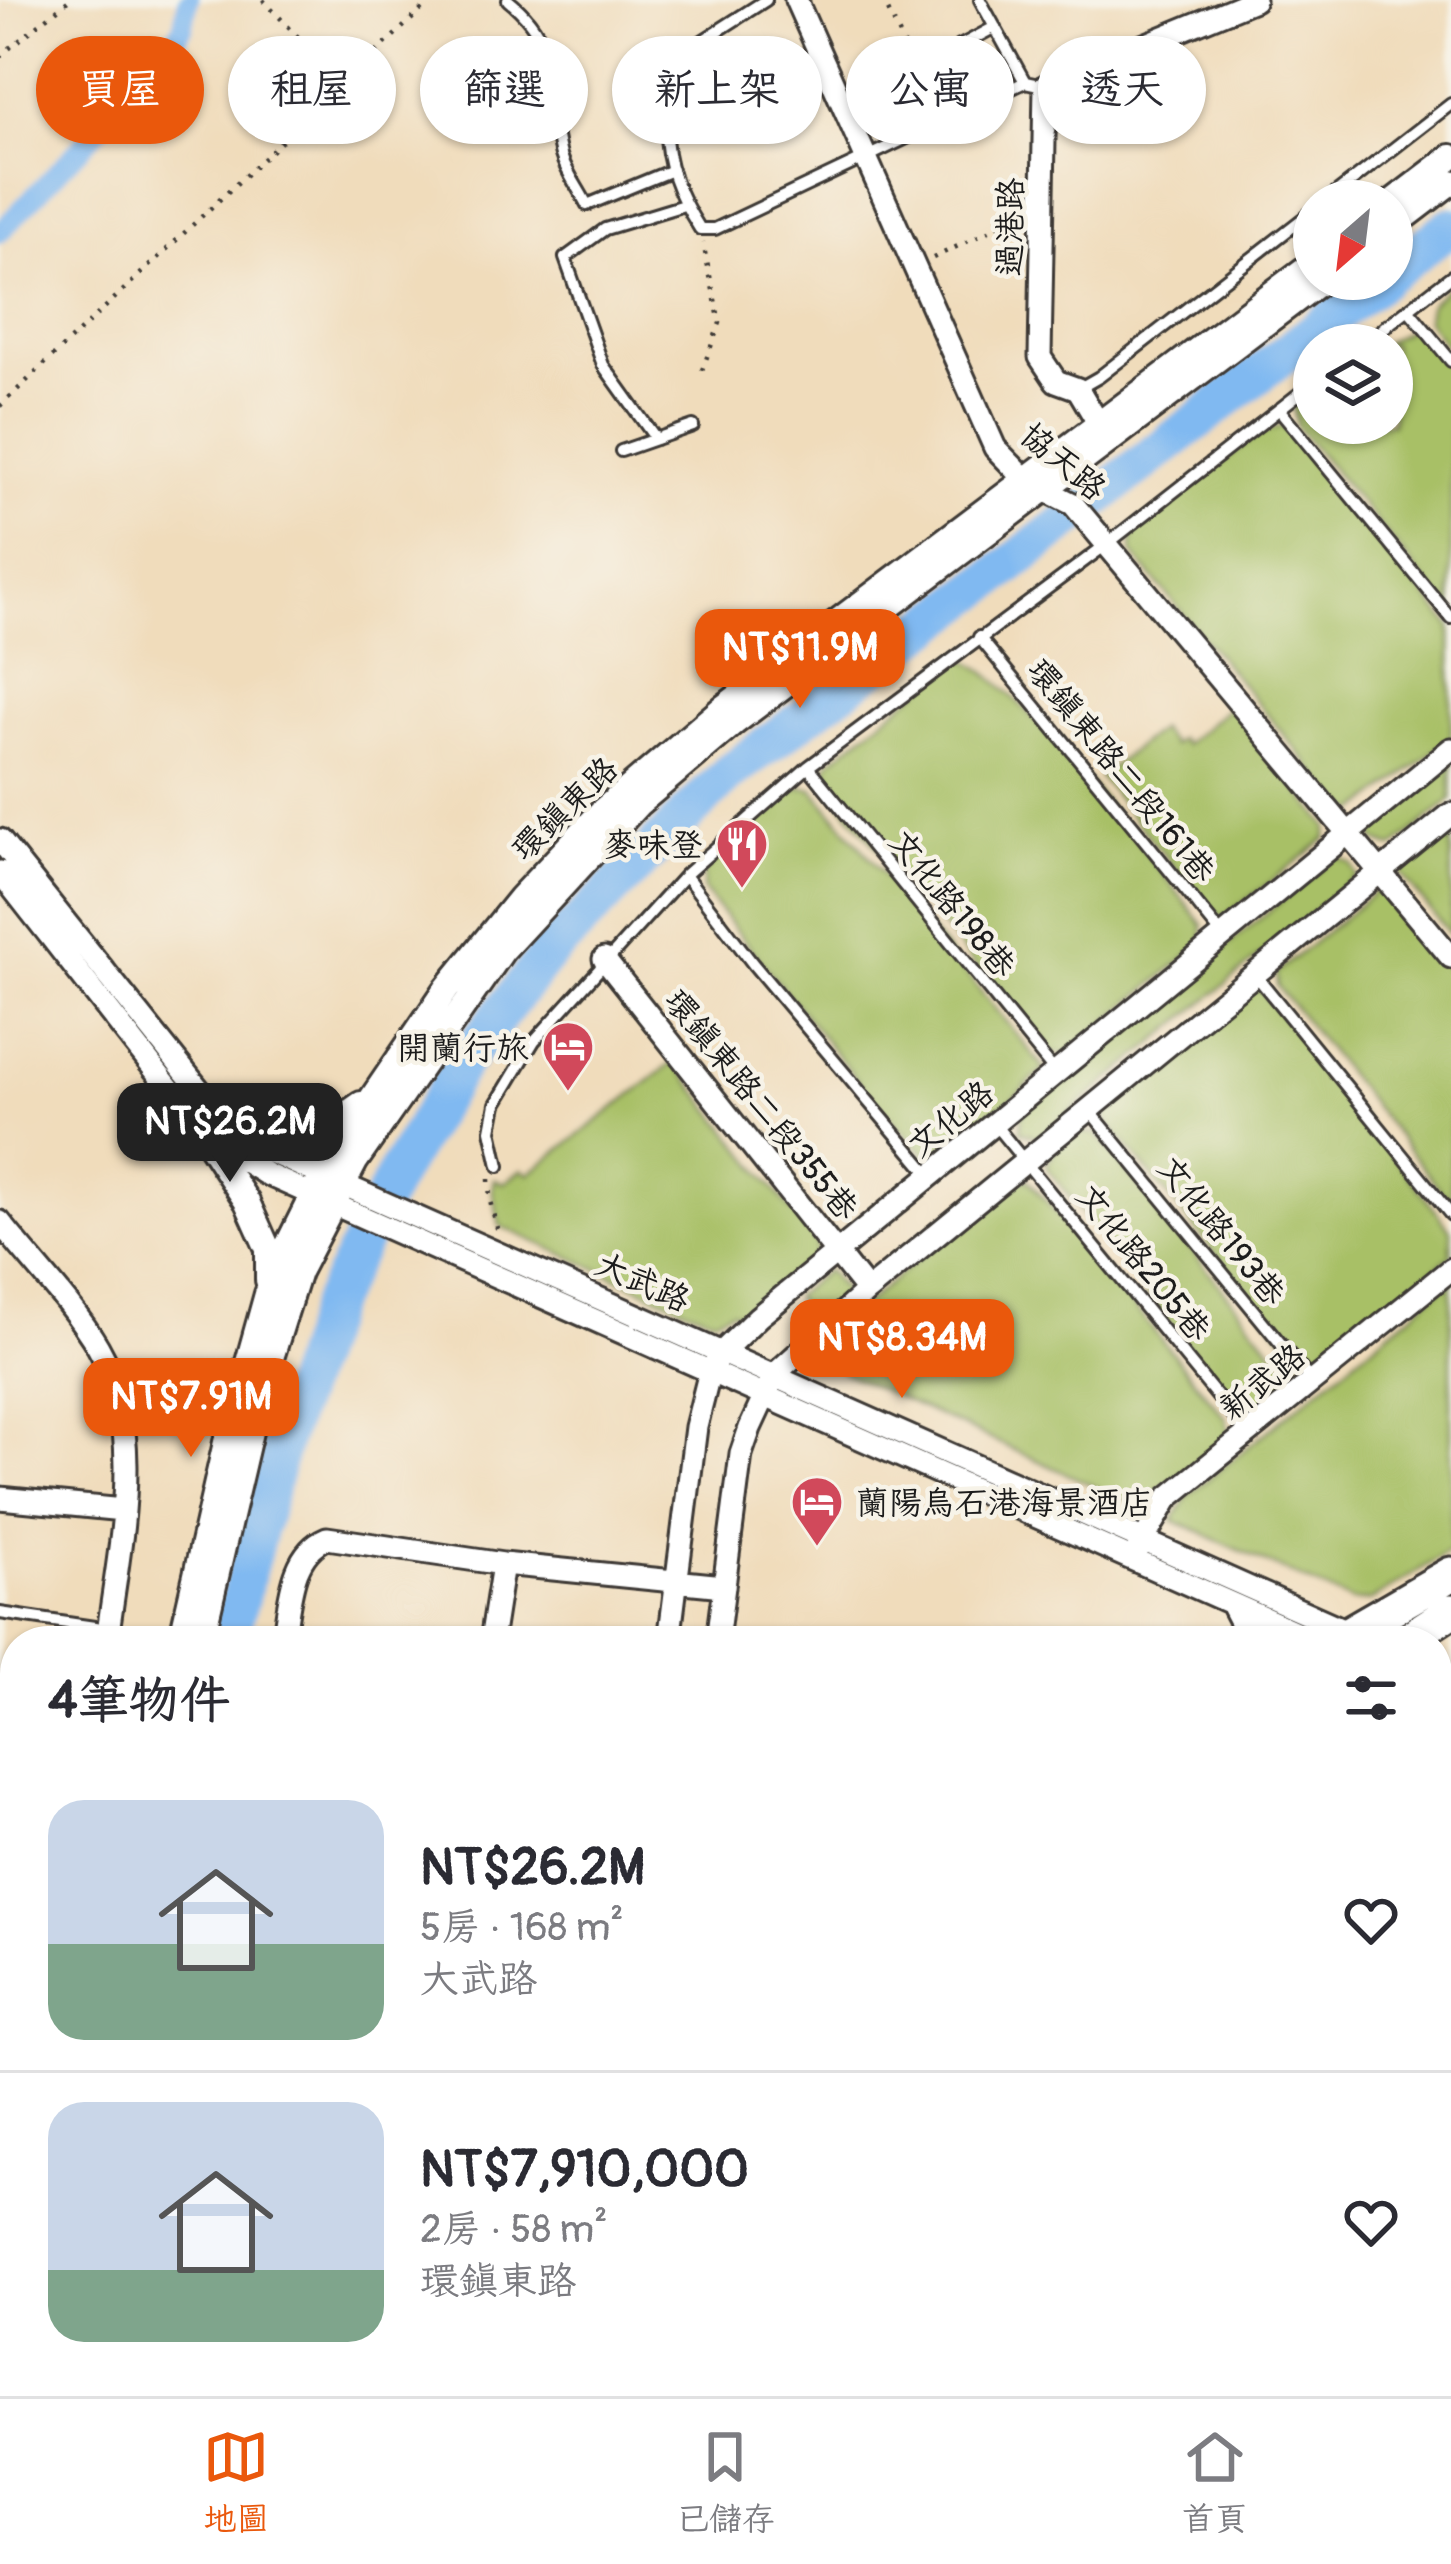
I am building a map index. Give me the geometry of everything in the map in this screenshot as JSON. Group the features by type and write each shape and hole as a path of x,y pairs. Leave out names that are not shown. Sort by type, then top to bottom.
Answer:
{"main road":[{"path":"1370,1626 1451,1574"}],"street":[{"name":"協天路","path":"796,0 995,448 1037,486 1072,505 1102,538 1451,957"},
{"path":"1035,84 1254,0"},
{"name":"過港路","path":"1035,84 1040,356 1056,381 1078,389 1100,426"},
{"path":"1413,186 1451,157"},
{"path":"1413,211 1451,182"},
{"name":"環鎮東路","path":"205,1626 256,1406 298,1272 336,1195 373,1096 446,988 520,898 601,812 724,706 833,621 1037,486 1100,426 1293,278"},
{"name":"環鎮東路","path":"184,1626 227,1438 267,1294 503,950 638,804 734,723 1037,486 1295,300"},
{"name":"文化路","path":"716,1361 838,1251 1451,749"},
{"path":"719,1626 741,1454 770,1385 867,1291 1451,814"},
{"name":"大武路","path":"1,843 225,1122 336,1195"},
{"name":"大武路","path":"0,872 190,1116 221,1145 266,1174 336,1195 405,1224 1322,1626"},
{"name":"環鎮東路二段355巷","path":"604,959 867,1291"},
{"path":"225,1122 287,1141 325,1130 373,1096"},
{"path":"190,1116 247,1202 268,1249 267,1294"},
{"path":"0,1222 98,1348 124,1413 123,1510 109,1626"},
{"name":"大武路","path":"405,1224 503,1255 716,1361"},
{"name":"新武路","path":"1138,1549 1168,1498 1451,1269"},
{"path":"671,1626 696,1427 716,1361"},
{"path":"0,1498 123,1510"},
{"path":"286,1626 297,1567 305,1552 326,1538 503,1564 724,1586"},
{"name":"大武路","path":"1138,1549 1232,1606 1280,1626"},
{"path":"493,1626 503,1564"},
{"path":"1232,1606 1242,1626"}],"lane":[{"path":"508,0 533,20 548,58 562,159 587,205 672,170"},
{"path":"766,0 688,50 700,94 666,122 672,170 684,205 700,229 715,229 893,144"},
{"path":"980,0 1035,84 1014,93"},
{"path":"978,36 995,27"},
{"path":"1353,180 1451,104"},
{"path":"656,439 603,365 565,259 605,229 684,205"},
{"path":"1078,389 1293,226"},
{"path":"1389,324 1451,276"},
{"path":"1408,309 1451,361"},
{"path":"499,1166 491,1130 496,1104 534,1041 685,874 808,767 1102,538 1293,399"},
{"path":"1279,410 1451,618"},
{"path":"621,451 694,426"},
{"name":"環鎮東路二段161巷","path":"979,637 1223,936"},
{"name":"文化路198巷","path":"808,767 1056,1073"},
{"path":"685,874 753,964 931,1176"},
{"path":"1255,973 1451,1214"},
{"name":"文化路193巷","path":"1090,1112 1313,1383"},
{"name":"文化路205巷","path":"994,1125 1249,1434"},
{"path":"0,1613 64,1626"}],"path":[{"path":"0,56 70,0"},
{"path":"263,0 297,36"},
{"path":"394,36 432,0"},
{"path":"883,0 900,36"},
{"path":"0,406 279,144"},
{"path":"915,266 1025,214"},
{"path":"700,229 720,323 702,370"},
{"path":"499,1166 488,1184 503,1255"}],"green space":[{"path":"1451,284 1451,354 1427,320 1430,304"},
{"path":"1413,327 1451,368 1451,611 1311,444 1413,444"},
{"path":"1281,426 1290,430 1293,444 1302,444 1451,626 1451,738 1358,811 1346,809 1132,553 1137,530 1260,433"},
{"path":"960,658 983,671 1049,735 1203,925 1202,944 1068,1054 1047,1053 824,783 829,762"},
{"path":"1231,706 1328,827 1326,839 1223,918 1211,911 1099,777 1159,729 1172,745 1179,739 1184,745"},
{"path":"1451,762 1451,800 1393,848 1376,841 1373,832 1378,821"},
{"path":"801,787 813,789 1045,1069 946,1158 930,1160 872,1098 703,890 704,871 762,814"},
{"path":"1451,827 1451,936 1398,870"},
{"path":"1337,856 1351,863 1357,876 1039,1138 1020,1131 1022,1112"},
{"path":"1381,887 1451,974 1451,1203 1277,986 1276,973"},
{"path":"1248,989 1261,989 1451,1230 1451,1256 1312,1365 1304,1362 1105,1119 1109,1103"},
{"path":"674,1062 817,1243 815,1258 741,1316 732,1310 714,1318 690,1310 500,1226 494,1179 504,1183 522,1170 529,1174"},
{"path":"1077,1133 1096,1133 1294,1376 1292,1385 1253,1415 1238,1410 1046,1167 1055,1149"},
{"path":"1028,1179 1226,1418 1229,1434 1143,1502 1125,1500 840,1371 832,1359 829,1338 838,1326 1013,1180"},
{"path":"827,1270 845,1299 815,1324 794,1296"},
{"path":"1451,1281 1451,1550 1371,1601 1351,1601 1173,1520 1188,1496"}],"waterway":[{"path":"0,232 159,66 183,27 188,0"},
{"path":"1413,255 1451,226"},
{"path":"232,1626 282,1439 329,1305 397,1171 463,1061 547,955 729,773 1004,570 1355,300"}],"place":[{"name":"麥味登","path":"742,890"},
{"name":"開蘭行旅","path":"568,1093"},
{"name":"蘭陽烏石港海景酒店","path":"817,1548"}]}
